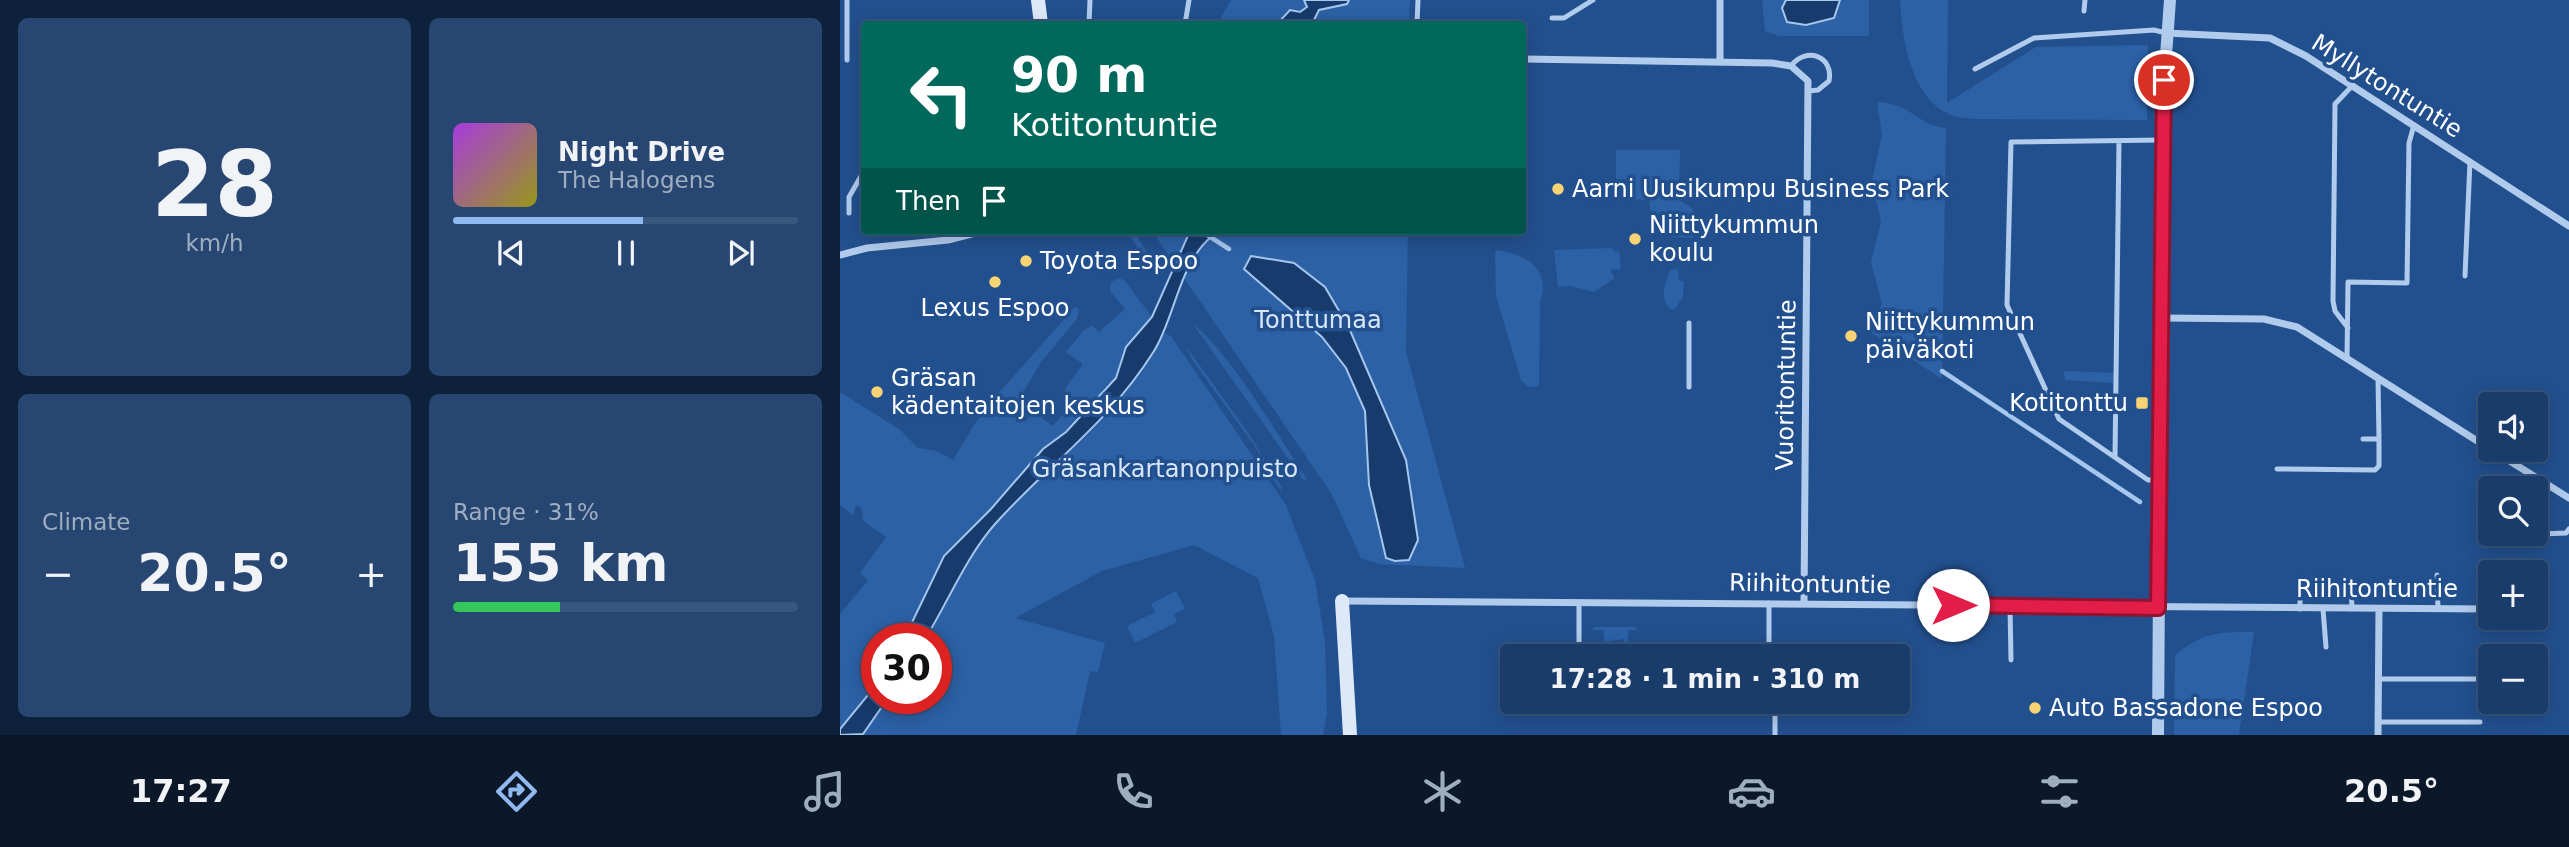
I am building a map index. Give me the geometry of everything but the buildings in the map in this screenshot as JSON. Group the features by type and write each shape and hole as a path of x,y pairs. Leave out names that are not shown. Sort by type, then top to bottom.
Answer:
{"main road":[{"path":"1038,0 1041,21"},
{"path":"1342,601 1350,735"}],"street":[{"path":"1720,0 1720,62"},
{"path":"2158,735 2162,140 2166,33 2170,0"},
{"name":"Myllytontuntie","path":"2166,33 2239,34 2270,38 2353,85 2569,226"},
{"path":"1526,59 1772,63 1791,66 1808,81 1809,91"},
{"name":"Vuoritontuntie","path":"1804,604 1809,91"},
{"path":"840,255 867,248 935,243 967,235"},
{"path":"2162,318 2278,321 2297,327 2478,441"},
{"path":"2512,462 2569,498"},
{"name":"Riihitontuntie","path":"1342,601 2478,608"},
{"path":"2378,735 2379,609"}],"lane":[{"path":"847,0 847,60"},
{"path":"1090,0 1090,21"},
{"path":"1186,21 1189,0"},
{"path":"1417,21 1418,0"},
{"path":"1552,18 1564,18 1593,0"},
{"path":"2084,11 2085,0"},
{"path":"1975,69 2034,38 2154,30 2166,33"},
{"path":"1791,66 1804,56 1816,55 1825,60 1830,69 1829,81 1818,90 1809,91"},
{"path":"2348,328 2335,311 2333,301 2335,104 2353,85"},
{"path":"2347,359 2348,282 2407,283 2409,143 2414,125"},
{"path":"2159,480 2148,480 2059,419 2007,305 2011,142 2162,140"},
{"path":"2115,457 2119,141"},
{"path":"2465,276 2470,161"},
{"path":"849,213 849,197 861,176"},
{"path":"1689,323 1689,387"},
{"path":"2277,469 2375,470 2379,466 2378,379"},
{"path":"2362,439 2379,439"},
{"path":"2548,534 2567,533 2569,529"},
{"path":"2437,575 2438,609"},
{"path":"2300,579 2300,608"},
{"path":"2351,579 2352,609"},
{"path":"1578,602 1579,644"},
{"path":"1769,603 1769,644"},
{"path":"2010,606 2011,660"},
{"path":"2323,608 2326,647"},
{"path":"2379,679 2478,678"},
{"path":"1775,714 1775,735"},
{"path":"2378,722 2480,722"}],"green space":[{"path":"1231,0 1410,0 1409,21 1219,21"},
{"path":"1762,0 1869,0 1869,36 1779,36 1765,31"},
{"path":"1900,0 1948,0 1947,103 2036,47 2148,45 2147,120 1978,119 1951,115 1937,107 1917,81 1906,48"},
{"path":"1877,102 1899,106 1928,123 1946,128 1942,379 1867,330 1882,304 1871,262 1881,222 1872,181 1882,135"},
{"path":"1616,150 1680,150 1679,200 1693,209 1693,238 1671,237 1665,218 1651,214 1649,200 1628,199 1628,179 1616,179"},
{"path":"1129,235 1136,235 1150,258 1148,265"},
{"name":"Tonttumaa","path":"1155,235 1408,235 1406,352 1465,568 1379,564 1361,558 1331,493"},
{"path":"1611,248 1615,252 1619,251 1621,269 1610,270 1615,278 1594,292 1570,286 1558,287 1554,250"},
{"path":"1495,250 1516,255 1533,264 1542,280 1539,386 1528,387 1521,380 1496,296"},
{"path":"1678,269 1679,280 1684,282 1683,297 1675,309 1670,309 1665,300 1665,285 1670,270"},
{"path":"1119,278 1125,281 1152,317 1126,346 1116,378 1066,432 1043,449 991,509 944,556 912,623 861,623 861,703 840,729 840,614 868,580 860,573 886,537 863,521 862,509 856,505 853,515 840,505 840,392 899,429 918,448 937,451 953,460 982,412 1075,307 1079,309 1077,319 1041,362 1012,411 1025,422 1034,411 1052,426 1061,417 1066,387 1083,364 1066,352 1083,331 1092,325 1099,332 1125,309 1110,291 1111,282"},
{"path":"1193,324 1238,375 1307,479 1303,480"},
{"name":"Gräsankartanonpuisto","path":"1162,332 1171,336 1286,505 1315,580 1325,642 1327,714 1323,735 1281,735 1274,636 1258,578 1194,545 1102,571 1015,618 1105,643 1098,672 1090,671 1076,735 863,735 877,714 952,714 952,623 934,623 966,565 995,524 1109,412 1148,361"},
{"path":"1185,345 1249,434 1282,488 1280,490 1254,445 1193,361"},
{"path":"2064,371 2116,373 2114,383 2065,380"},
{"path":"1176,591 1185,609 1174,614 1177,622 1135,643 1127,626 1155,612 1151,604"},
{"path":"1594,627 1636,627 1637,630 1628,630 1628,644 1624,644 1624,639 1604,642 1604,630 1593,630"},
{"path":"2254,632 2239,735 2174,735 2175,655 2212,635"}],"shaded area":[{"path":"1304,0 1349,0 1347,4 1319,10 1314,21 1280,21 1290,10 1300,12 1307,7"},
{"path":"1786,0 1840,0 1834,18 1806,25 1787,22 1782,8"},
{"path":"1188,235 1211,235 1184,276 1161,337 1136,377 1098,422 995,524 966,565 934,623 912,623 944,556 991,509 1043,449 1066,432 1116,378 1126,347 1152,317"},
{"path":"1251,256 1294,263 1325,287 1349,328 1406,460 1418,540 1409,560 1395,561 1386,558 1369,485 1365,411 1346,368 1322,337 1244,269"},
{"path":"861,703 861,714 877,714 863,734 840,735 840,729"}],"waterway":[{"path":"1207,235 1229,249"},
{"path":"1942,371 2140,502"}],"place":[{"name":"Aarni Uusikumpu Business Park","path":"1558,189"},
{"name":"Niittykummun koulu","path":"1635,239"},
{"name":"Toyota Espoo","path":"1026,261"},
{"name":"Lexus Espoo","path":"995,282"},
{"name":"Niittykummun päiväkoti","path":"1851,336"},
{"name":"Gräsan kädentaitojen keskus","path":"877,392"},
{"name":"Kotitonttu","path":"2142,403"},
{"name":"Auto Bassadone Espoo","path":"2035,708"}],"route":[{"path":"1953,605 2158,608 2164,80"}]}
